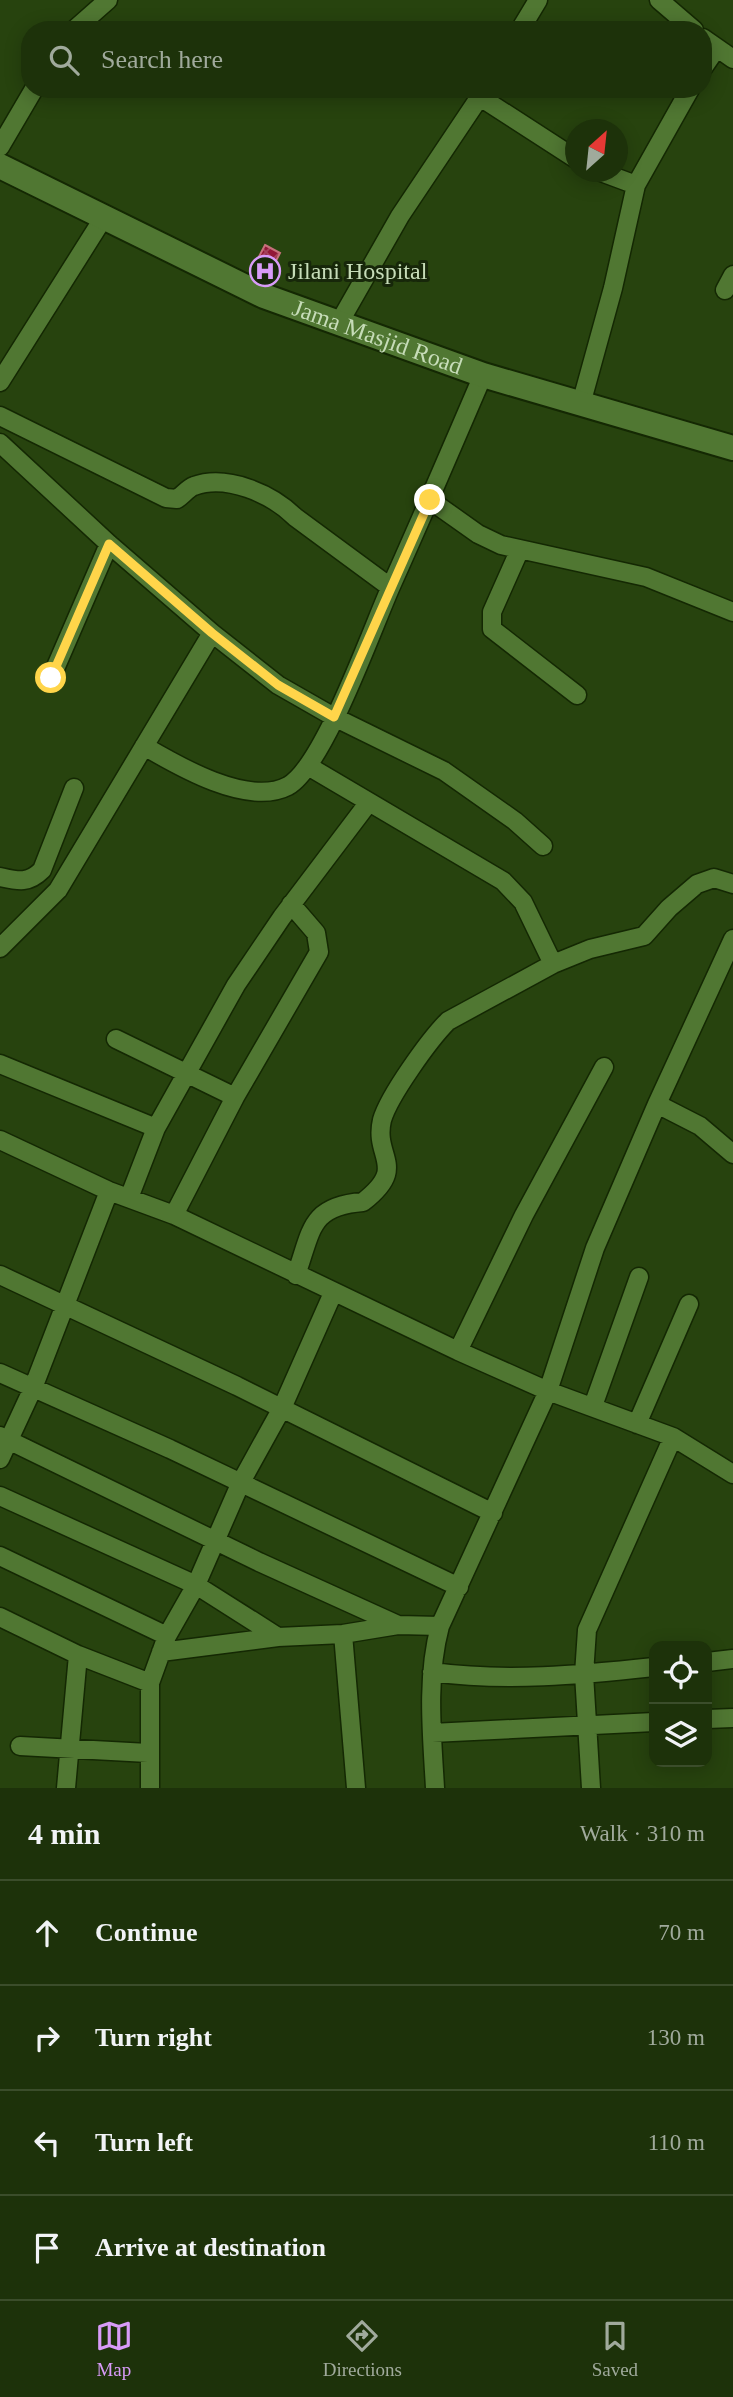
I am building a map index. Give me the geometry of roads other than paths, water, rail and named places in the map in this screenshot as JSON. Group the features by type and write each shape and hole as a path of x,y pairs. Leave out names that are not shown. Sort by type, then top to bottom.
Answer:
{"street":[{"path":"84,21 108,0"},
{"path":"525,21 538,0"},
{"path":"659,0 684,21"},
{"path":"712,45 733,59"},
{"path":"0,147 29,98"},
{"path":"339,323 400,216 479,98"},
{"path":"489,98 565,151"},
{"path":"581,404 613,288 636,185 685,98"},
{"name":"Jama Masjid Road","path":"0,166 264,296 483,375 733,448"},
{"path":"628,182 636,185"},
{"path":"0,382 104,217"},
{"path":"144,746 196,776 228,786 264,790 288,786 308,766 334,717 483,375"},
{"path":"0,416 166,498 177,499 191,487 207,483 263,494 282,505 390,587"},
{"path":"0,443 109,544 212,633 278,685 334,717 444,771 515,821 542,846"},
{"path":"430,500 478,534 501,545 646,576 733,612"},
{"path":"51,678 109,544"},
{"path":"520,549 492,612 492,629 577,695"},
{"path":"0,948 58,890 212,633"},
{"path":"308,766 503,881 523,902 553,964"},
{"path":"0,877 21,881 33,879 42,870 74,788"},
{"path":"129,1198 156,1128 236,985 291,904 369,802"},
{"path":"296,1275 321,1215 341,1204 363,1202 386,1178 389,1163 381,1132 382,1121 387,1108 435,1034 456,1016 553,964 590,949 644,936 669,908 697,884 714,878 733,884"},
{"path":"174,1215 235,1097 319,952 316,933 291,904"},
{"path":"435,1788 432,1672 433,1651 440,1626 548,1391 596,1248 657,1104 733,939"},
{"path":"716,971 733,979"},
{"path":"116,1039 235,1097"},
{"path":"0,1064 156,1128"},
{"path":"458,1351 524,1215 604,1067"},
{"path":"657,1104 700,1126 733,1154"},
{"path":"0,1140 108,1191 174,1215 333,1293 548,1391 673,1437 733,1474"},
{"path":"0,1459 4,1438 33,1388 108,1191"},
{"path":"0,1275 282,1408 493,1513"},
{"path":"593,1406 639,1277"},
{"path":"150,1788 150,1683 164,1644 196,1586 241,1482 282,1408 333,1293"},
{"path":"637,1424 689,1304"},
{"path":"0,1373 241,1482 459,1587"},
{"path":"592,1788 584,1674 587,1630 673,1437"},
{"path":"4,1438 398,1625"},
{"path":"0,1496 196,1586 278,1637"},
{"path":"0,1556 164,1644 343,1634 398,1625 440,1626"},
{"path":"1,1621 150,1683"},
{"path":"343,1634 356,1788"},
{"path":"66,1788 78,1655"},
{"path":"712,1661 733,1659"},
{"path":"432,1672 478,1679 584,1674 649,1668"},
{"path":"712,1719 733,1718"},
{"path":"432,1733 649,1722"},
{"path":"20,1746 148,1753"}],"place":[{"name":"Jilani Hospital","path":"265,271"}]}
